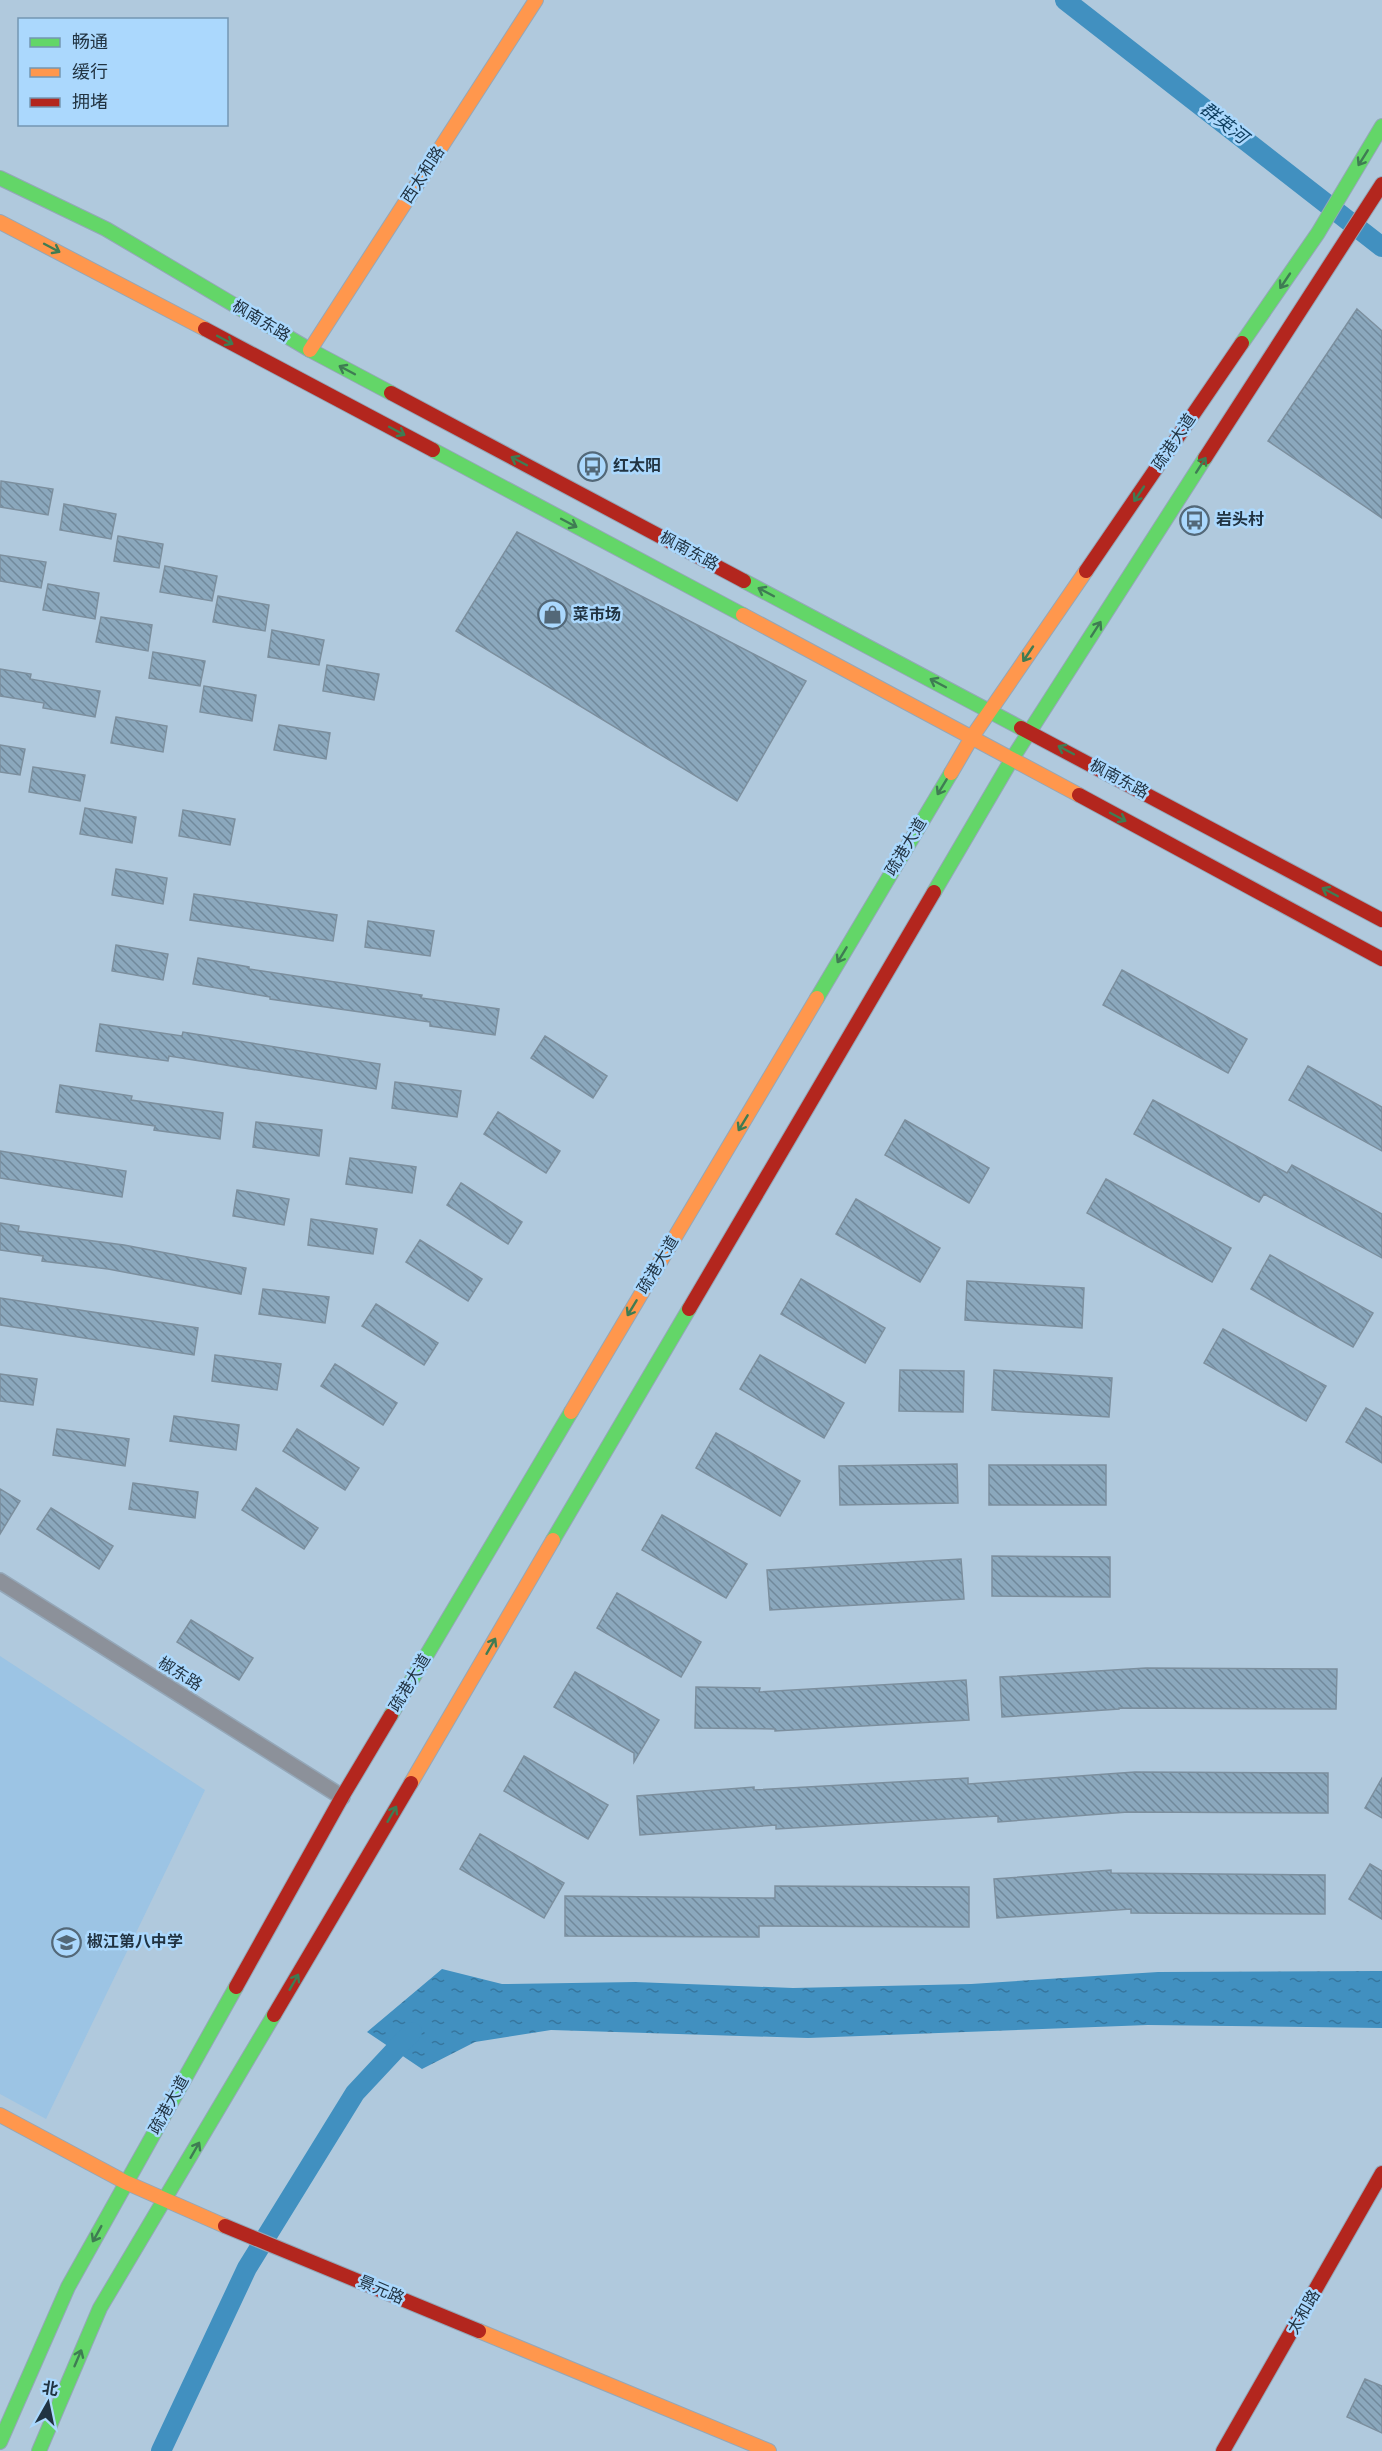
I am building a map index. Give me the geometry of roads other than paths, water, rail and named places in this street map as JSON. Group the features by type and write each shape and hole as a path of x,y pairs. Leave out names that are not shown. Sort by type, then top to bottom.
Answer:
{"main road":[{"name":"西太和路","path":"310,350 536,0"},
{"name":"疏港大道","path":"0,2442 68,2287 342,1797 972,737 1318,233 1382,126"},
{"name":"枫南东路","path":"0,178 106,229 310,350 1382,920"},
{"path":"39,2451 100,2308 1012,759 1382,184"},
{"path":"0,222 87,266 972,737 1382,959"},
{"name":"景元路","path":"0,2115 165,2201 769,2451"},
{"name":"太和路","path":"1223,2451 1382,2173"}],"street":[{"name":"椒东路","path":"0,1581 342,1797"}],"water":[{"path":"442,1969 502,1984 635,1982 793,1988 971,1984 1158,1972 1382,1971 1382,2028 1148,2025 808,2038 551,2030 475,2042 422,2069 367,2032"}],"waterway":[{"name":"群英河","path":"1065,0 1382,247"},
{"path":"161,2451 247,2268 355,2093 412,2032"}],"place":[{"name":"红太阳","path":"592,466"},
{"name":"岩头村","path":"1195,520"},
{"name":"菜市场","path":"552,615"},
{"name":"椒江第八中学","path":"66,1942"}]}
